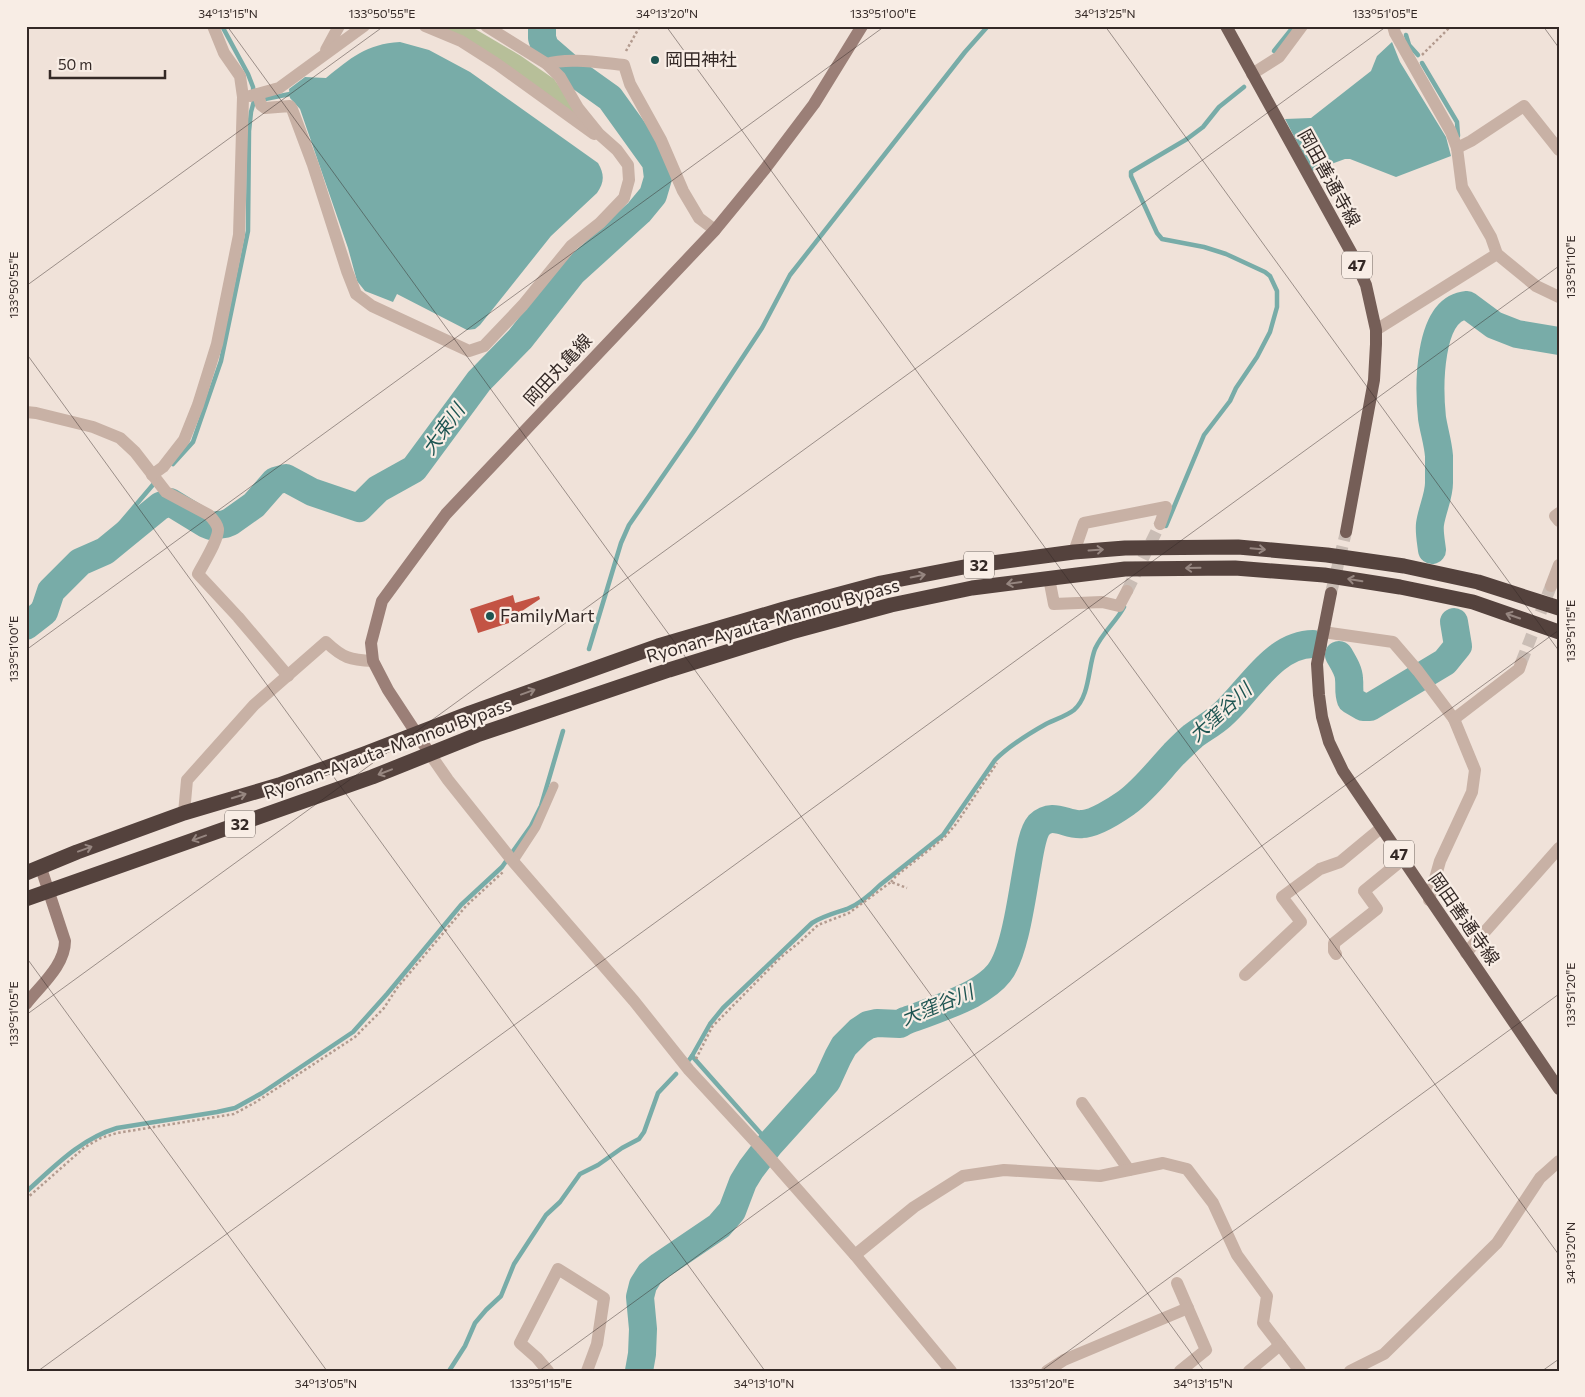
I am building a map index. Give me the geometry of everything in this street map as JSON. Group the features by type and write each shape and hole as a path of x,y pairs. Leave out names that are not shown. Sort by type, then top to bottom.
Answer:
{"highway":[{"name":"Ryonan-Ayauta-Mannou Bypass","path":"33,870 184,813 279,785 470,713 658,646 881,583 969,566 1074,552 1125,548 1238,547 1327,555 1404,566 1478,582 1559,608"},
{"name":"Ryonan-Ayauta-Mannou Bypass","path":"26,899 372,777 477,735 670,670 791,632 890,605 972,588 1125,569 1235,568 1324,575 1400,587 1473,602 1559,632"}],"main road":[{"name":"岡田丸亀線","path":"430,754 388,690 373,661 371,643 382,601 446,514 715,230 765,169 814,104 862,26"},
{"name":"岡田善通寺線","path":"1226,26 1352,254 1366,285 1376,330 1374,380 1346,532"},
{"name":"岡田善通寺線","path":"1331,593 1317,664 1318,695 1329,742 1343,771 1559,1089"},
{"path":"26,1004 56,967 65,950 65,940 49,892 33,870"}],"street":[{"path":"213,26 224,53 261,105 265,108 290,106 292,109 313,165 347,272 356,294 372,306 469,351 484,346 523,305 571,246 600,223 624,198 629,180 628,165 617,150 600,134 578,108 550,62 486,26"},
{"path":"324,55 339,26"},
{"path":"254,97 279,88 364,26"},
{"path":"425,26 461,42 497,64 594,134 600,134"},
{"path":"1252,74 1279,57 1302,26"},
{"path":"1393,26 1412,65 1452,132 1457,148 1462,187 1490,237 1497,254 1536,286 1559,297"},
{"path":"550,62 577,61 624,65 630,84 661,140 683,191 699,218 715,230"},
{"path":"155,479 184,440 198,405 217,344 239,235 254,97"},
{"path":"1457,148 1471,141 1524,106 1559,150"},
{"path":"1376,330 1497,254"},
{"path":"26,412 92,427 120,438 135,452 166,492 209,515 216,525 216,537 198,574 238,617 288,676"},
{"path":"1074,552 1084,523 1166,508 1160,524"},
{"path":"1559,513 1555,516 1559,521"},
{"path":"1551,586 1559,565"},
{"path":"1049,578 1054,604 1102,602 1119,606 1127,591"},
{"path":"1323,632 1393,642 1418,671 1454,719 1475,770 1472,792 1440,861 1429,900"},
{"path":"184,813 187,780 254,705 326,642 339,654 355,660 373,661"},
{"path":"1454,719 1519,669 1521,662"},
{"path":"430,754 448,780 511,859 634,1001 688,1070 855,1255 952,1371"},
{"path":"1245,975 1301,922 1282,897 1320,869 1340,862 1381,828"},
{"path":"1466,953 1559,848"},
{"path":"1336,954 1334,943 1377,909 1364,890 1402,860"},
{"path":"1082,1103 1129,1170"},
{"path":"1350,1371 1384,1354 1497,1244 1540,1178 1559,1161"},
{"path":"855,1255 914,1207 963,1176 1004,1170 1100,1176 1163,1164 1187,1169 1213,1203 1238,1255 1266,1296 1263,1324 1300,1371"},
{"path":"548,1371 520,1343 558,1269 604,1298 597,1344 587,1371"},
{"path":"1177,1283 1206,1350 1180,1371"},
{"path":"1047,1371 1064,1360 1188,1308"},
{"path":"1249,1371 1280,1345"}],"lane":[{"path":"511,859 536,827 554,786"}],"path":[{"path":"624,65 625,52 640,26"},
{"path":"1412,65 1451,26"},
{"path":"696,1058 712,1027 781,957 818,925 849,913 891,882 944,838 956,824 997,762"},
{"path":"26,1199 85,1148 101,1138 117,1133 234,1114 256,1102 355,1037 384,1008 397,988 466,906 511,859"},
{"path":"891,882 908,888"}],"green space":[{"path":"437,26 470,26 521,56 554,79 586,124"}],"water":[{"path":"400,42 429,50 470,72 598,163 602,171 602,182 597,193 551,236 475,329 467,330 397,294 393,302 365,291 357,281 348,248 300,109 290,98 289,89 305,77 326,78 351,58 368,49 388,43"},
{"path":"1392,42 1400,62 1446,137 1451,156 1396,177 1350,159 1345,159 1312,171 1285,119 1311,118 1371,71 1377,56"}],"building":[{"path":"513,595 515,603 539,596 540,599 519,613 520,616 509,620 509,623 478,633 470,609"}],"waterway":[{"path":"173,464 193,442 221,361 248,231 249,131 254,101 253,87 222,26"},
{"name":"大束川","path":"26,626 44,612 51,591 80,562 105,551 160,506 170,502 206,524 211,526 225,524 254,505 275,481 286,478 312,492 359,508 378,489 414,469 479,381 520,339 572,273 639,212 653,195 658,178 656,162 610,98 575,73 545,47 542,38 542,26"},
{"path":"589,649 621,543 629,525 762,328 790,275 965,52 988,26"},
{"path":"1274,51 1294,26"},
{"path":"1406,35 1409,45 1418,55"},
{"path":"1422,63 1457,122 1458,136"},
{"path":"1166,526 1204,435 1230,401 1270,332 1277,307 1277,291 1270,276 1265,272 1226,254 1204,247 1162,239 1157,233 1131,176 1131,172 1187,139 1203,127 1219,107 1244,87"},
{"path":"260,100 295,93"},
{"name":"大窪谷川","path":"1432,550 1430,527 1439,488 1439,456 1432,418 1431,371 1433,352 1444,320 1454,310 1467,305 1494,325 1517,334 1559,341"},
{"path":"26,611 32,607 63,568 75,557 98,545 112,533 157,480"},
{"path":"689,1060 710,1024 723,1008 812,923 860,902 943,835 995,760 1026,736 1074,710 1086,689 1095,649 1124,607"},
{"name":"大窪谷川","path":"1339,655 1348,673 1351,700 1363,707 1370,707 1445,662 1458,646 1454,622"},
{"name":"大窪谷川","path":"639,1371 643,1329 640,1297 643,1285 650,1274 719,1226 732,1211 743,1182 751,1169 770,1144 827,1081 844,1046 868,1025 877,1023 900,1024 964,998 979,990 999,973 1005,964 1014,938 1031,845 1039,825 1050,819 1076,824 1093,822 1122,806 1133,798 1188,740 1221,716 1273,661 1299,646 1313,644"},
{"path":"26,1192 79,1146 91,1139 117,1128 235,1108 262,1093 353,1032 461,905 502,867 531,826 541,806 563,731"},
{"path":"692,1056 770,1144"},
{"path":"449,1371 465,1346 475,1323 501,1296 514,1264 546,1215 560,1202 580,1174 639,1139 644,1132 658,1093 676,1074"}],"tunnel":[{"path":"1127,591 1160,524"},
{"path":"1331,593 1346,532"},
{"path":"1521,663 1551,586"}],"place":[{"name":"岡田神社","path":"655,60"},
{"name":"FamilyMart","path":"490,616"}]}
